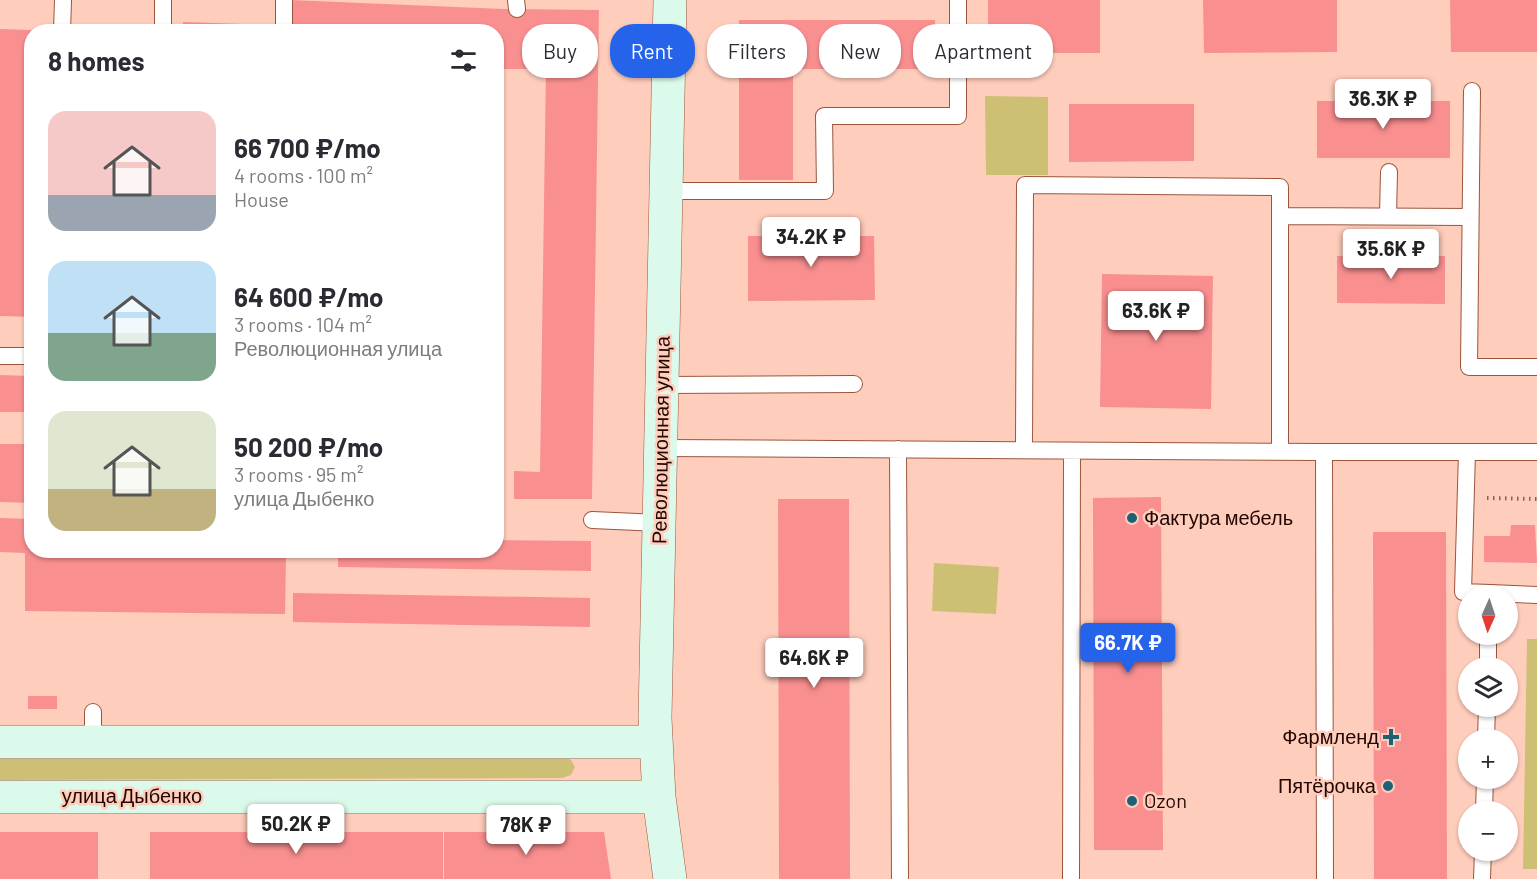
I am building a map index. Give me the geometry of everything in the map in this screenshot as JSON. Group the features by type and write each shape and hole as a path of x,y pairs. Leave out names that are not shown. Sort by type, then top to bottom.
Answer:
{"main road":[{"name":"Революционная улица","path":"670,0 656,742 659,797 670,879"},
{"path":"0,742 93,726 656,742"},
{"name":"улица Дыбенко","path":"0,796 659,797"}],"lane":[{"path":"62,24 63,0"},
{"path":"163,0 163,24"},
{"path":"284,0 284,24"},
{"path":"666,191 825,191 824,116 958,116 958,0"},
{"path":"1472,91 1469,367 1537,367"},
{"path":"1388,216 1389,172"},
{"path":"1024,450 1024,186 1280,187 1280,452"},
{"path":"1280,216 1470,217"},
{"path":"0,356 24,356"},
{"path":"662,385 854,384"},
{"path":"661,448 1537,452"},
{"path":"898,450 900,879"},
{"path":"1071,879 1072,451"},
{"path":"1324,452 1325,879"},
{"path":"1463,585 1467,452"},
{"path":"591,520 660,523"},
{"path":"1518,594 1537,594"},
{"path":"1482,879 1483,861"}],"path":[{"path":"1466,498 1537,499"}],"shaded area":[{"path":"985,96 1048,97 1048,175 986,175"},
{"path":"934,563 999,567 996,614 932,611"},
{"path":"1527,639 1537,639 1537,869 1523,869"},
{"path":"562,756 571,760 575,767 571,775 562,778 0,780 0,758"}],"building":[{"path":"290,0 503,9 599,10 592,499 514,499 514,471 540,472 546,78 598,78 598,24 522,24 522,69 504,69 504,24 290,24"},
{"path":"988,0 1100,0 1100,53 1053,53 1053,24 988,24"},
{"path":"1203,0 1337,0 1337,52 1204,53"},
{"path":"1450,0 1537,0 1537,52 1451,52"},
{"path":"739,20 935,20 935,24 913,24 913,69 901,69 901,24 819,24 819,69 807,69 807,24 739,24"},
{"path":"183,22 244,24 183,24"},
{"path":"0,29 24,30 24,317 0,316"},
{"path":"739,78 793,78 793,180 739,180"},
{"path":"1317,101 1450,101 1450,158 1317,158"},
{"path":"1069,104 1194,104 1194,161 1069,162"},
{"path":"748,236 874,236 875,300 748,301"},
{"path":"1337,256 1445,256 1445,304 1337,303"},
{"path":"1102,274 1213,276 1211,409 1100,407"},
{"path":"0,375 24,376 24,412 0,412"},
{"path":"0,444 24,444 24,503 0,502"},
{"path":"1161,497 1163,850 1094,850 1093,498"},
{"path":"778,499 849,499 850,879 779,879"},
{"path":"0,518 24,519 24,553 0,552"},
{"path":"1511,525 1535,525 1537,563 1484,562 1484,536 1510,536"},
{"path":"1373,532 1446,532 1447,879 1374,879"},
{"path":"504,540 591,541 591,571 338,567 338,558 504,558"},
{"path":"25,558 286,558 285,614 25,611"},
{"path":"293,593 590,598 590,627 293,622"},
{"path":"28,696 57,696 57,709 28,709"},
{"path":"0,832 98,832 98,879 0,879"},
{"path":"150,832 443,832 443,879 150,879"},
{"path":"444,832 604,832 611,879 444,879"}],"place":[{"name":"Фактура мебель","path":"1132,518"},
{"name":"Фармленд","path":"1391,737"},
{"name":"Пятёрочка","path":"1388,786"},
{"name":"Ozon","path":"1132,801"}]}
